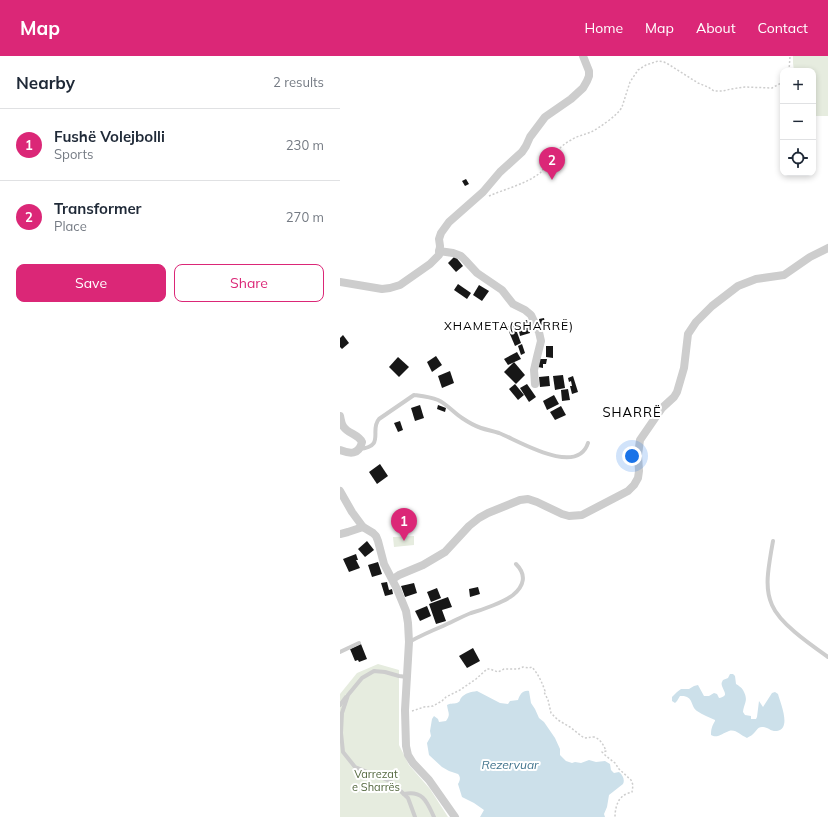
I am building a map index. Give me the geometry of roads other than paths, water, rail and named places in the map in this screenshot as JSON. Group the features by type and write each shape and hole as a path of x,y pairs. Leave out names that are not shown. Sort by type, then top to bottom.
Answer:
{"street":[{"path":"340,282 382,289 400,285 430,264 439,255 439,239 441,233 449,222 483,192 500,172 522,152 530,137 545,117 571,99 583,88 587,82 589,71 583,56"},
{"path":"393,579 423,565 445,552 469,526 479,518 520,500 537,502 562,514 576,516 582,515 628,491 638,478 638,448 640,440 662,408 674,397 677,392 684,368 688,334 696,322 712,306 738,286 756,279 784,275 810,257 828,248"},
{"path":"439,251 462,256 477,273 502,290 514,304 531,315 539,332 541,341 534,370 535,384"},
{"path":"340,416 342,424 346,430 360,438 362,442 356,452 347,453 340,450"},
{"path":"340,490 352,512 363,527 376,536 384,564 393,579 406,611 409,642 405,710 406,746 408,755 413,763 429,780 455,817"},
{"path":"340,534 363,527"}],"lane":[{"path":"359,449 366,449 374,443 376,437 376,423 379,419 414,395 438,400 462,418 481,428 499,433 519,443 546,453 565,458 572,457 583,453 587,449 588,443"},
{"path":"773,541 768,575 769,594 772,605 780,618 801,638 828,657"},
{"path":"409,642 469,614 505,600 513,595 522,583 523,578 521,568 516,564"},
{"path":"340,652 359,643"},
{"path":"340,705 362,678 374,671 407,677"},
{"path":"348,696 342,713 341,733 343,752 355,767 390,781 408,798 415,817"},
{"path":"404,794 412,792 426,800 434,817"}],"water":[{"path":"730,674 735,676 736,684 745,694 746,699 743,712 745,715 751,716 751,719 756,719 757,717 759,701 763,707 772,693 775,692 778,694 784,715 784,726 781,729 775,731 766,727 760,727 747,738 731,731 718,736 713,736 711,735 711,731 715,720 697,711 688,697 680,696 675,703 672,701 672,697 681,689 689,689 698,685 704,696 709,696 714,693 717,694 719,698 722,697 725,695 722,686 723,680 728,678"},
{"name":"Rezervuar","path":"477,691 500,703 508,704 510,701 518,700 523,692 529,691 531,703 539,718 544,722 555,738 560,749 560,755 566,761 581,763 589,760 596,762 605,761 610,764 611,770 614,773 619,772 624,782 609,795 604,814 605,817 480,817 484,810 462,797 458,784 460,779 459,775 442,767 429,755 427,743 431,736 430,731 434,716 439,722 446,721 449,715 447,705 457,703 464,695"}],"place":[{"name":"Transformer","path":"552,180"},
{"name":"Fushë Volejbolli","path":"404,541"}],"district":[{"name":"XHAMETA(SHARRË)","path":"509,325"},
{"name":"SHARRË","path":"632,412"}],"park label":[{"name":"Varrezat e Sharrës","path":"376,780"}]}
